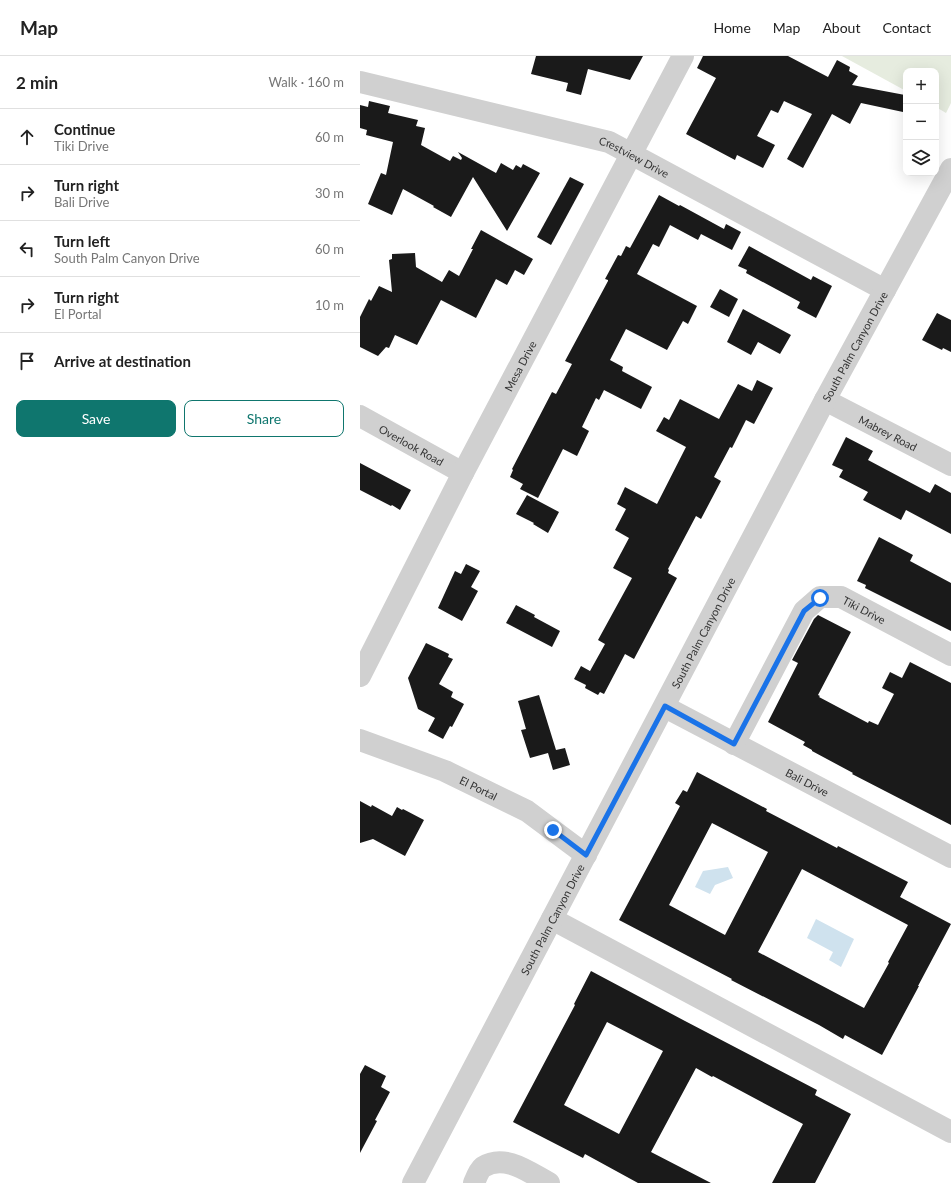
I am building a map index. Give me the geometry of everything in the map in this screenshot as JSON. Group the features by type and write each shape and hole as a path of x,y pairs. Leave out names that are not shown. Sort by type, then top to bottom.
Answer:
{"street":[{"name":"Mesa Drive","path":"360,676 463,473 683,56"},
{"name":"Crestview Drive","path":"360,82 608,142 885,290"},
{"name":"South Palm Canyon Drive","path":"413,1183 825,400 951,169"},
{"name":"Mabrey Road","path":"825,400 951,465"},
{"name":"Overlook Road","path":"360,416 463,473"},
{"name":"Tiki Drive","path":"734,744 804,611 820,598 841,597 951,655"},
{"name":"Bali Drive","path":"665,706 734,744 951,857"},
{"name":"El Portal","path":"360,740 446,770 527,811 586,855"},
{"path":"552,919 951,1132"},
{"path":"474,1183 482,1168 495,1162 512,1163 549,1183"}],"shaded area":[{"path":"842,56 951,56 951,103 946,113 939,109 939,68 903,68 903,89"}],"water":[{"path":"728,867 733,878 715,885 710,894 695,887 703,871"},
{"path":"816,919 854,939 841,967 829,960 833,952 807,938"}],"building":[{"path":"536,56 643,56 630,80 588,69 581,95 566,91 568,83 531,74"},
{"path":"703,56 788,56 828,77 837,60 850,67 849,71 858,76 852,85 903,95 903,112 861,103 850,124 832,114 803,168 787,159 812,114 784,101 778,113 771,110 757,136 775,145 763,168 737,155 735,160 686,134 716,78 697,68"},
{"path":"369,101 390,106 388,113 418,120 416,126 425,128 421,145 450,161 453,156 461,160 462,158 458,152 496,173 501,163 513,170 516,165 521,168 523,164 540,173 507,231 473,177 451,217 403,189 392,215 368,204 381,173 386,175 393,142 366,135 367,130 360,128 360,105 368,107"},
{"path":"570,177 584,184 551,245 537,237"},
{"path":"659,195 724,229 726,224 741,232 732,250 701,234 698,240 670,225 659,247 653,244 637,274 697,306 688,324 683,321 667,350 626,329 610,360 623,367 622,371 652,387 641,409 604,390 599,400 596,398 582,427 589,431 577,456 563,449 538,498 520,489 523,484 510,477 513,470 512,469 552,392 556,394 572,364 565,361 608,281 605,279 618,255 621,256 626,246 630,248"},
{"path":"481,230 533,259 524,275 515,270 507,285 496,279 476,318 441,300 417,345 395,335 389,348 386,347 378,356 360,347 360,317 369,299 371,301 379,286 392,292 389,260 392,259 392,254 415,253 416,267 442,282 449,270 459,276"},
{"path":"749,246 811,280 813,276 832,286 816,318 797,308 800,302 746,273 747,270 738,266"},
{"path":"720,289 738,299 729,317 710,307"},
{"path":"743,309 791,335 780,354 758,342 751,355 727,342"},
{"path":"937,313 951,320 951,352 943,348 942,350 922,340"},
{"path":"757,380 773,388 754,424 746,420 732,448 730,447 714,477 721,481 701,519 696,516 668,569 668,573 677,578 634,659 625,654 604,694 600,692 598,695 585,688 586,685 574,679 581,666 590,671 605,644 598,640 632,578 613,568 629,538 615,530 626,509 617,504 625,487 657,504 686,447 656,431 664,417 669,420 680,399 719,419 738,384 752,391"},
{"path":"846,437 873,451 868,460 930,493 935,484 951,493 951,534 906,510 901,520 863,500 868,492 839,477 843,470 832,465"},
{"path":"360,463 411,490 400,510 360,490"},
{"path":"527,495 559,512 548,533 533,524 534,523 516,514"},
{"path":"879,537 913,555 910,561 951,583 951,631 865,588 866,585 857,581"},
{"path":"466,564 480,571 471,587 478,591 462,621 438,608 455,571 461,574"},
{"path":"516,605 560,631 552,647 506,623"},
{"path":"818,615 851,632 818,695 820,696 819,697 868,723 869,721 878,725 894,694 882,688 890,672 902,678 910,662 951,683 951,825 852,774 853,773 803,745 805,742 768,722 798,663 792,660 814,619"},
{"path":"426,643 449,654 448,657 453,659 439,684 453,692 451,697 464,704 452,727 450,726 443,739 428,731 435,718 418,709 408,678"},
{"path":"539,695 556,750 565,748 570,765 553,770 548,753 530,758 521,730 526,729 518,701"},
{"path":"697,772 767,809 766,811 837,848 838,846 908,882 900,897 951,924 882,1055 845,1035 843,1039 619,920 680,806 675,803 683,790 687,792","holes":["712,823 768,852 725,935 669,905","802,869 908,925 864,1008 758,952"]},
{"path":"360,801 371,807 372,805 392,816 397,807 424,820 405,856 373,839 360,843"},
{"path":"591,971 817,1090 815,1095 851,1114 815,1183 772,1183 803,1124 696,1068 651,1152 711,1183 638,1183 585,1154 583,1158 513,1122 575,1005 574,1004","holes":["607,1022 663,1051 619,1134 564,1105"]},
{"path":"365,1065 386,1076 381,1087 390,1092 360,1153 360,1074"}],"route":[{"path":"553,830 586,855 665,706 734,744 804,611 820,598"}]}
